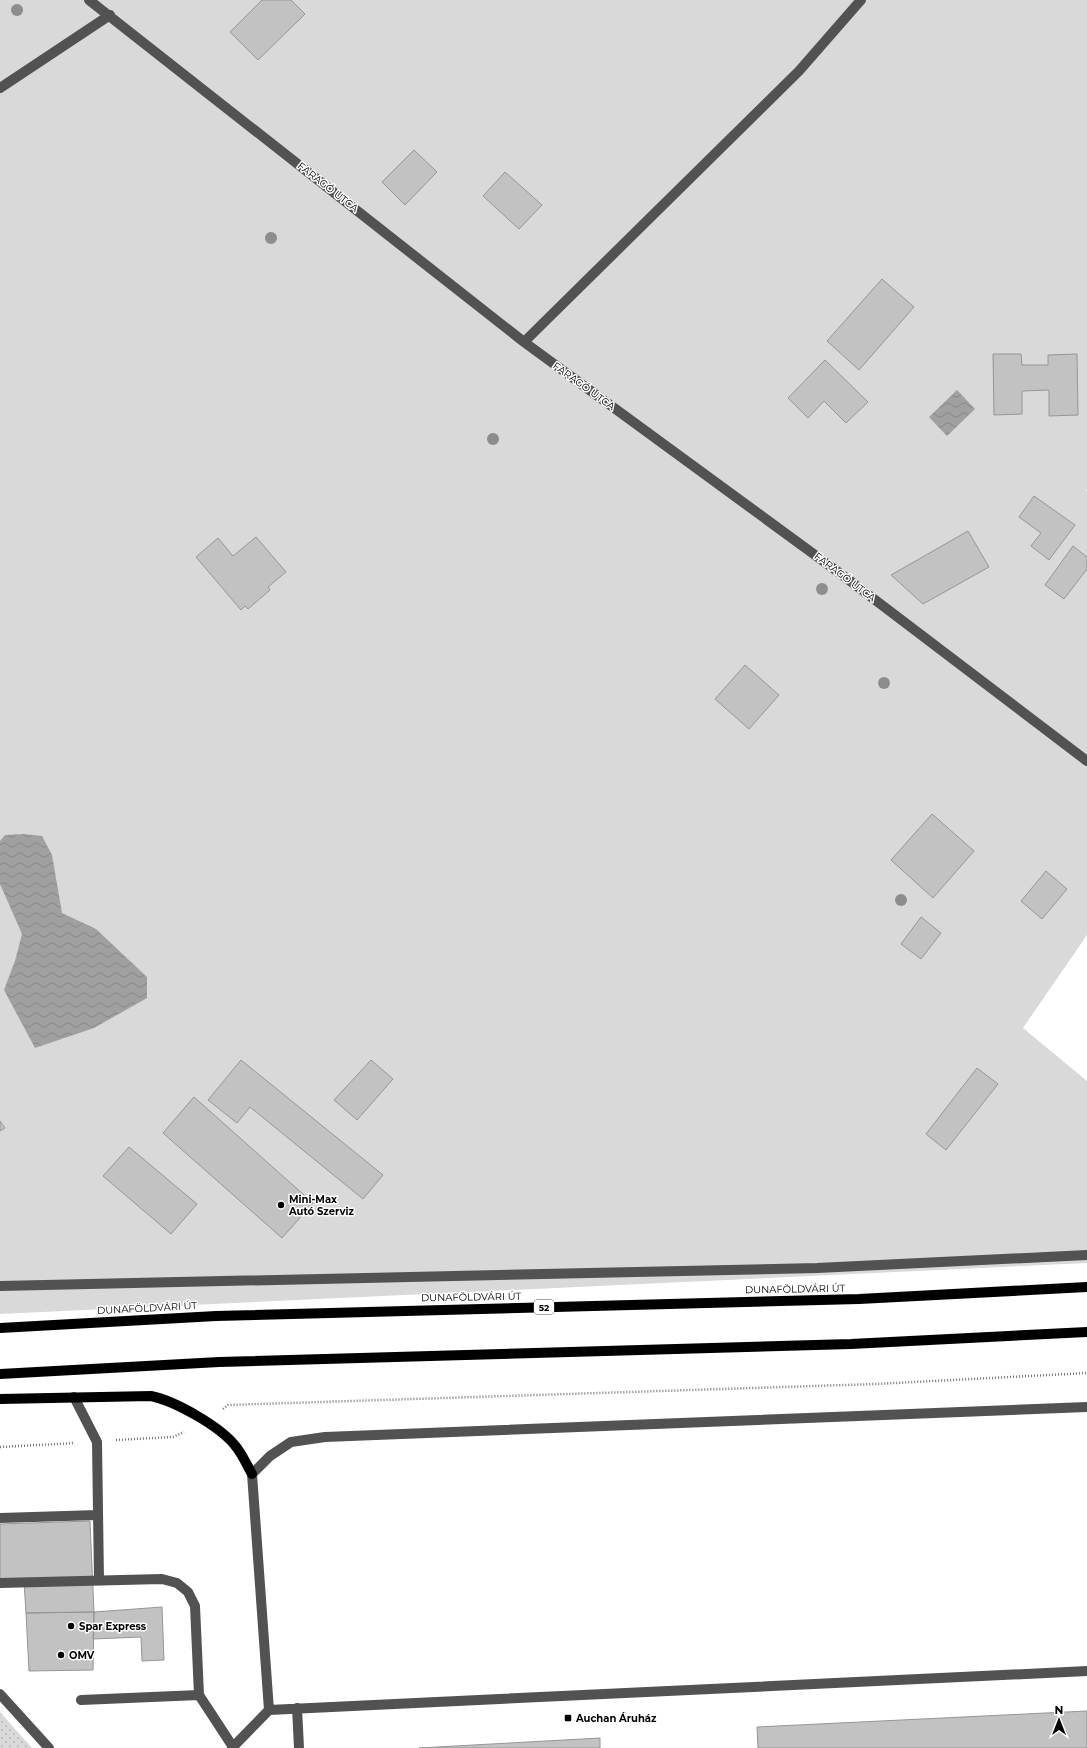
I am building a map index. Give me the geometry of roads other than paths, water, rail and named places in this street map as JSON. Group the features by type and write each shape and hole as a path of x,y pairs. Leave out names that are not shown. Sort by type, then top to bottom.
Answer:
{"main road":[{"name":"DUNAFÖLDVÁRI ÚT","path":"0,1328 216,1316 859,1299 1087,1287"},
{"path":"0,1374 219,1362 851,1344 1087,1332"},
{"path":"0,1399 151,1396 163,1398 205,1421 236,1446 252,1474"}],"street":[{"name":"FARAGÓ UTCA","path":"89,0 524,342 841,574 1087,761"},
{"path":"524,342 799,71 861,0"},
{"path":"0,88 110,15"},
{"path":"0,1286 817,1268 1087,1255"},
{"path":"74,1397 97,1442 99,1580"},
{"path":"269,1710 252,1474 270,1456 291,1442 324,1436 1087,1407"},
{"path":"0,1518 98,1514"},
{"path":"0,1583 162,1579 177,1583 188,1592 195,1606 199,1695 232,1748 269,1710 1087,1671"},
{"path":"0,1694 49,1748"},
{"path":"81,1700 199,1695"},
{"path":"297,1708 299,1748"}],"water":[{"path":"957,390 975,409 947,436 929,417"},
{"path":"24,834 42,836 52,855 62,913 96,929 147,977 147,998 94,1028 35,1048 4,990 15,961 22,934 0,884 0,841 5,835"}],"place":[{"name":"Mini-Max Autó Szerviz","path":"281,1205"},
{"name":"Spar Express","path":"71,1626"},
{"name":"OMV","path":"61,1655"},
{"name":"Auchan Áruház","path":"568,1718"}]}
